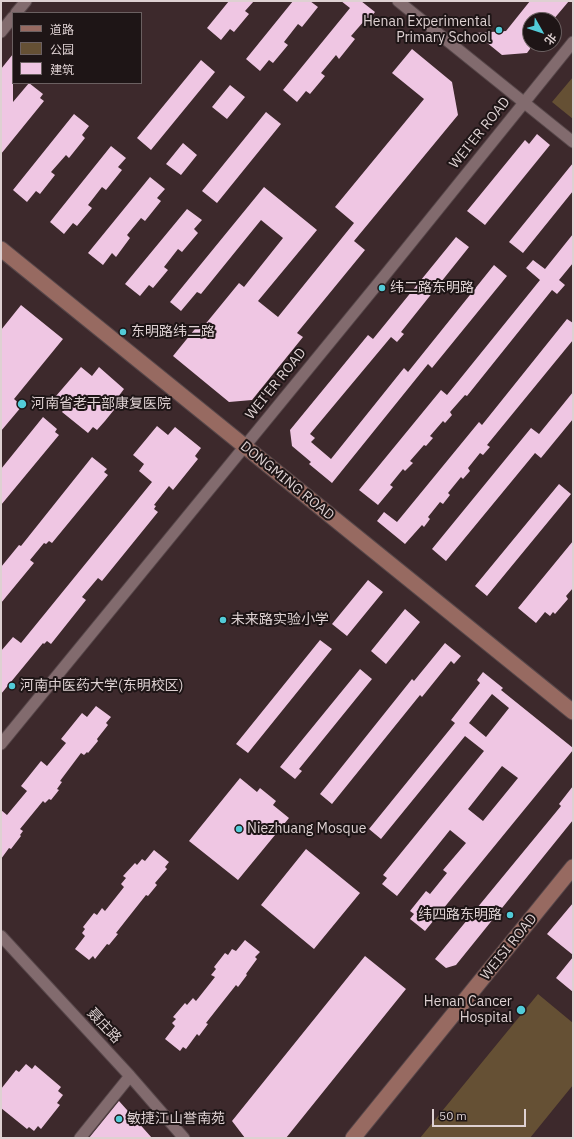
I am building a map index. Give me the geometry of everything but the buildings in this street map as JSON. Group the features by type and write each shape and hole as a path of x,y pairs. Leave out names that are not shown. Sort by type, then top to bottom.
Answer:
{"street":[{"path":"17,12 26,1"},
{"path":"398,1 573,142"},
{"path":"1,32 12,18"},
{"name":"WEI'ER ROAD","path":"1,744 573,42"},
{"name":"DONGMING ROAD","path":"1,249 573,712"},
{"name":"WEISI ROAD","path":"353,1138 573,867"},
{"name":"聂庄路","path":"1,936 130,1076 184,1138"},
{"path":"80,1138 130,1076"}],"green space":[{"path":"573,77 573,119 552,102"},
{"path":"538,994 573,1023 573,1085 530,1138 420,1138"}],"place":[{"name":"Henan Experimental Primary School","path":"499,30"},
{"name":"纬二路东明路","path":"382,288"},
{"name":"东明路纬二路","path":"123,332"},
{"name":"河南省老干部康复医院","path":"22,404"},
{"name":"未来路实验小学","path":"223,620"},
{"name":"河南中医药大学(东明校区)","path":"12,686"},
{"name":"Niezhuang Mosque","path":"239,829"},
{"name":"纬四路东明路","path":"510,915"},
{"name":"Henan Cancer Hospital","path":"521,1010"},
{"name":"敏捷江山誉南苑","path":"119,1119"}]}
